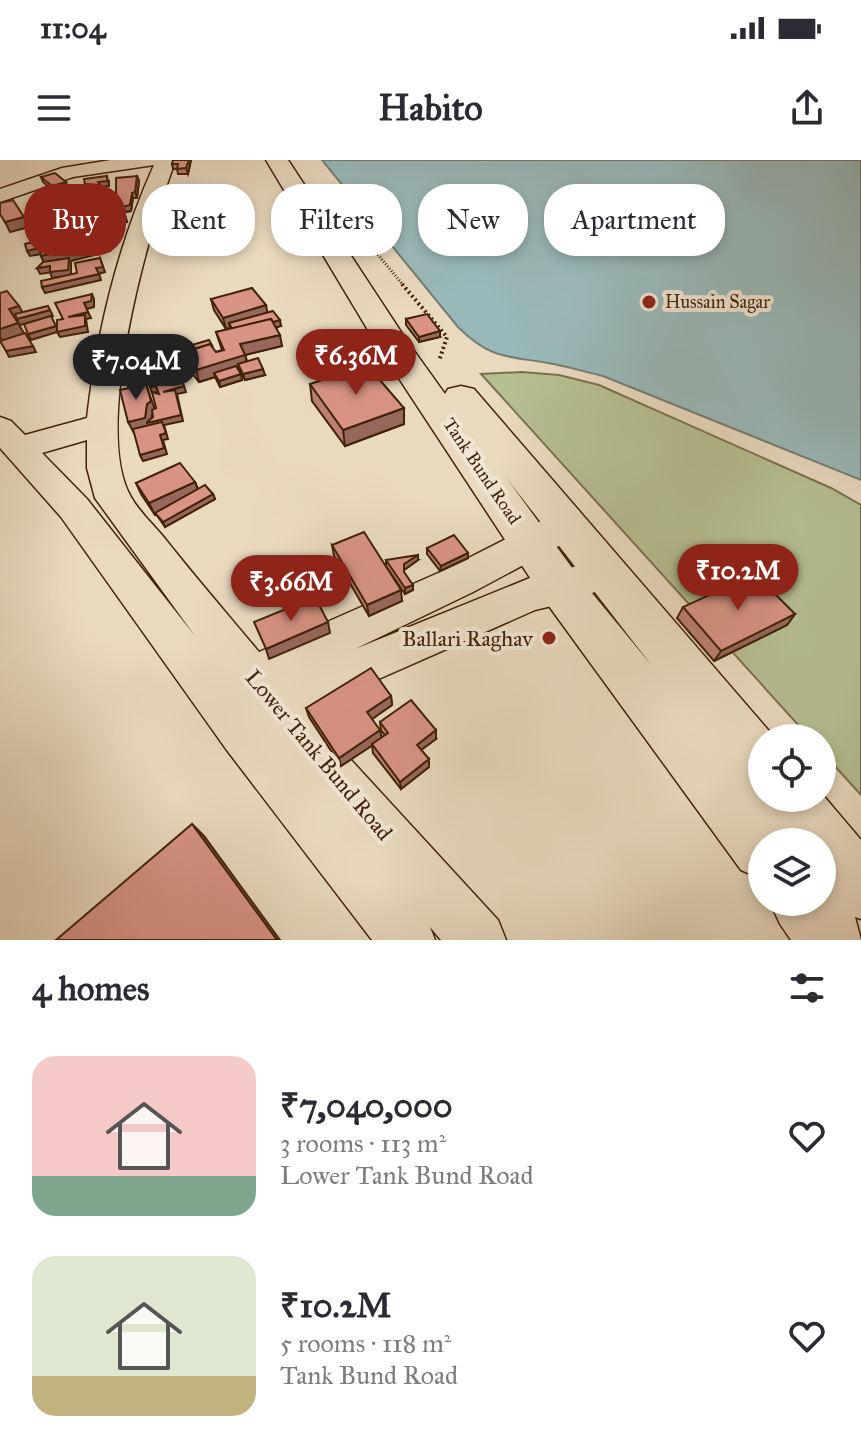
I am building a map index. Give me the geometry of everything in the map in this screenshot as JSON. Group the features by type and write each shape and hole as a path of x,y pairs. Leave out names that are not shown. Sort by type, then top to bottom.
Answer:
{"highway":[{"name":"Tank Bund Road","path":"277,160 393,345 548,532"},
{"path":"295,160 411,338 436,366 748,828"},
{"path":"583,580 748,751"},
{"path":"799,812 861,888"},
{"path":"813,916 832,940"}],"main road":[{"path":"0,196 69,172 152,160"},
{"name":"Lower Tank Bund Road","path":"166,160 141,231 113,334 103,424 103,451 112,497 262,691 478,940"},
{"path":"9,438 103,424"},
{"name":"Lower Tank Bund Road","path":"9,438 74,508 243,733 407,940"},
{"path":"262,691 548,532"},
{"path":"262,691 530,594 583,580"}],"path":[{"path":"379,256 447,337 436,366"}],"green space":[{"path":"522,372 559,375 599,385 831,488 861,505 861,795 836,767 836,724 797,724 481,374"}],"water":[{"name":"Hussain Sagar","path":"322,160 861,160 861,480 603,376 490,351 458,327 400,256 402,184 342,184"}],"building":[{"path":"173,160 189,160 186,168 177,169 178,164 172,164"},
{"path":"55,173 66,182 50,184 41,177"},
{"path":"107,176 107,181 98,182 99,184 85,184 84,179"},
{"path":"137,176 130,205 126,206 126,184 116,184 116,178"},
{"path":"13,200 24,217 5,222 0,214 0,203"},
{"path":"69,258 68,270 50,272 50,266 37,268 43,262"},
{"path":"100,258 103,267 96,268 99,274 42,287 41,281 77,273 75,263"},
{"path":"252,288 266,305 223,318 211,299"},
{"path":"7,291 19,306 9,309 18,323 0,329 0,293"},
{"path":"92,294 91,301 84,303 88,312 68,317 85,315 85,326 57,332 57,320 63,319 55,303"},
{"path":"48,306 50,310 17,319 15,314"},
{"path":"273,311 280,320 273,322 271,319 232,329 229,323"},
{"path":"427,314 440,331 419,337 406,319"},
{"path":"51,316 56,326 28,334 24,324"},
{"path":"271,319 280,335 240,344 245,355 196,370 181,353 210,344 216,352 224,350 216,332"},
{"path":"25,333 33,346 6,351 0,341"},
{"path":"209,340 213,347 210,344 181,353 182,356 178,349"},
{"path":"258,358 263,369 243,374 238,364"},
{"path":"367,365 404,408 343,430 310,384"},
{"path":"236,366 241,374 219,381 214,373"},
{"path":"176,367 184,386 163,392 175,390 181,415 147,423 153,417 152,410 156,408 152,392 159,394 156,386 150,387 145,376"},
{"path":"146,384 151,401 147,404 145,418 128,422 120,390"},
{"path":"162,422 166,433 160,435 164,448 140,455 133,429"},
{"path":"180,463 195,482 149,503 136,483"},
{"path":"205,485 213,494 163,522 155,513"},
{"path":"364,532 401,590 367,605 332,545"},
{"path":"454,535 468,553 441,566 427,548"},
{"path":"418,555 404,564 404,572 413,585 405,588 386,560"},
{"path":"755,574 795,614 721,651 683,607"},
{"path":"315,597 328,622 266,649 254,622"},
{"path":"371,668 391,696 367,712 380,730 339,758 306,708"},
{"path":"411,700 436,730 417,745 429,759 400,782 372,744 388,733 380,722"},
{"path":"192,824 277,940 56,940"}],"place":[{"name":"Hussain Sagar","path":"649,302"},
{"name":"Ballari Raghav","path":"549,638"}]}
